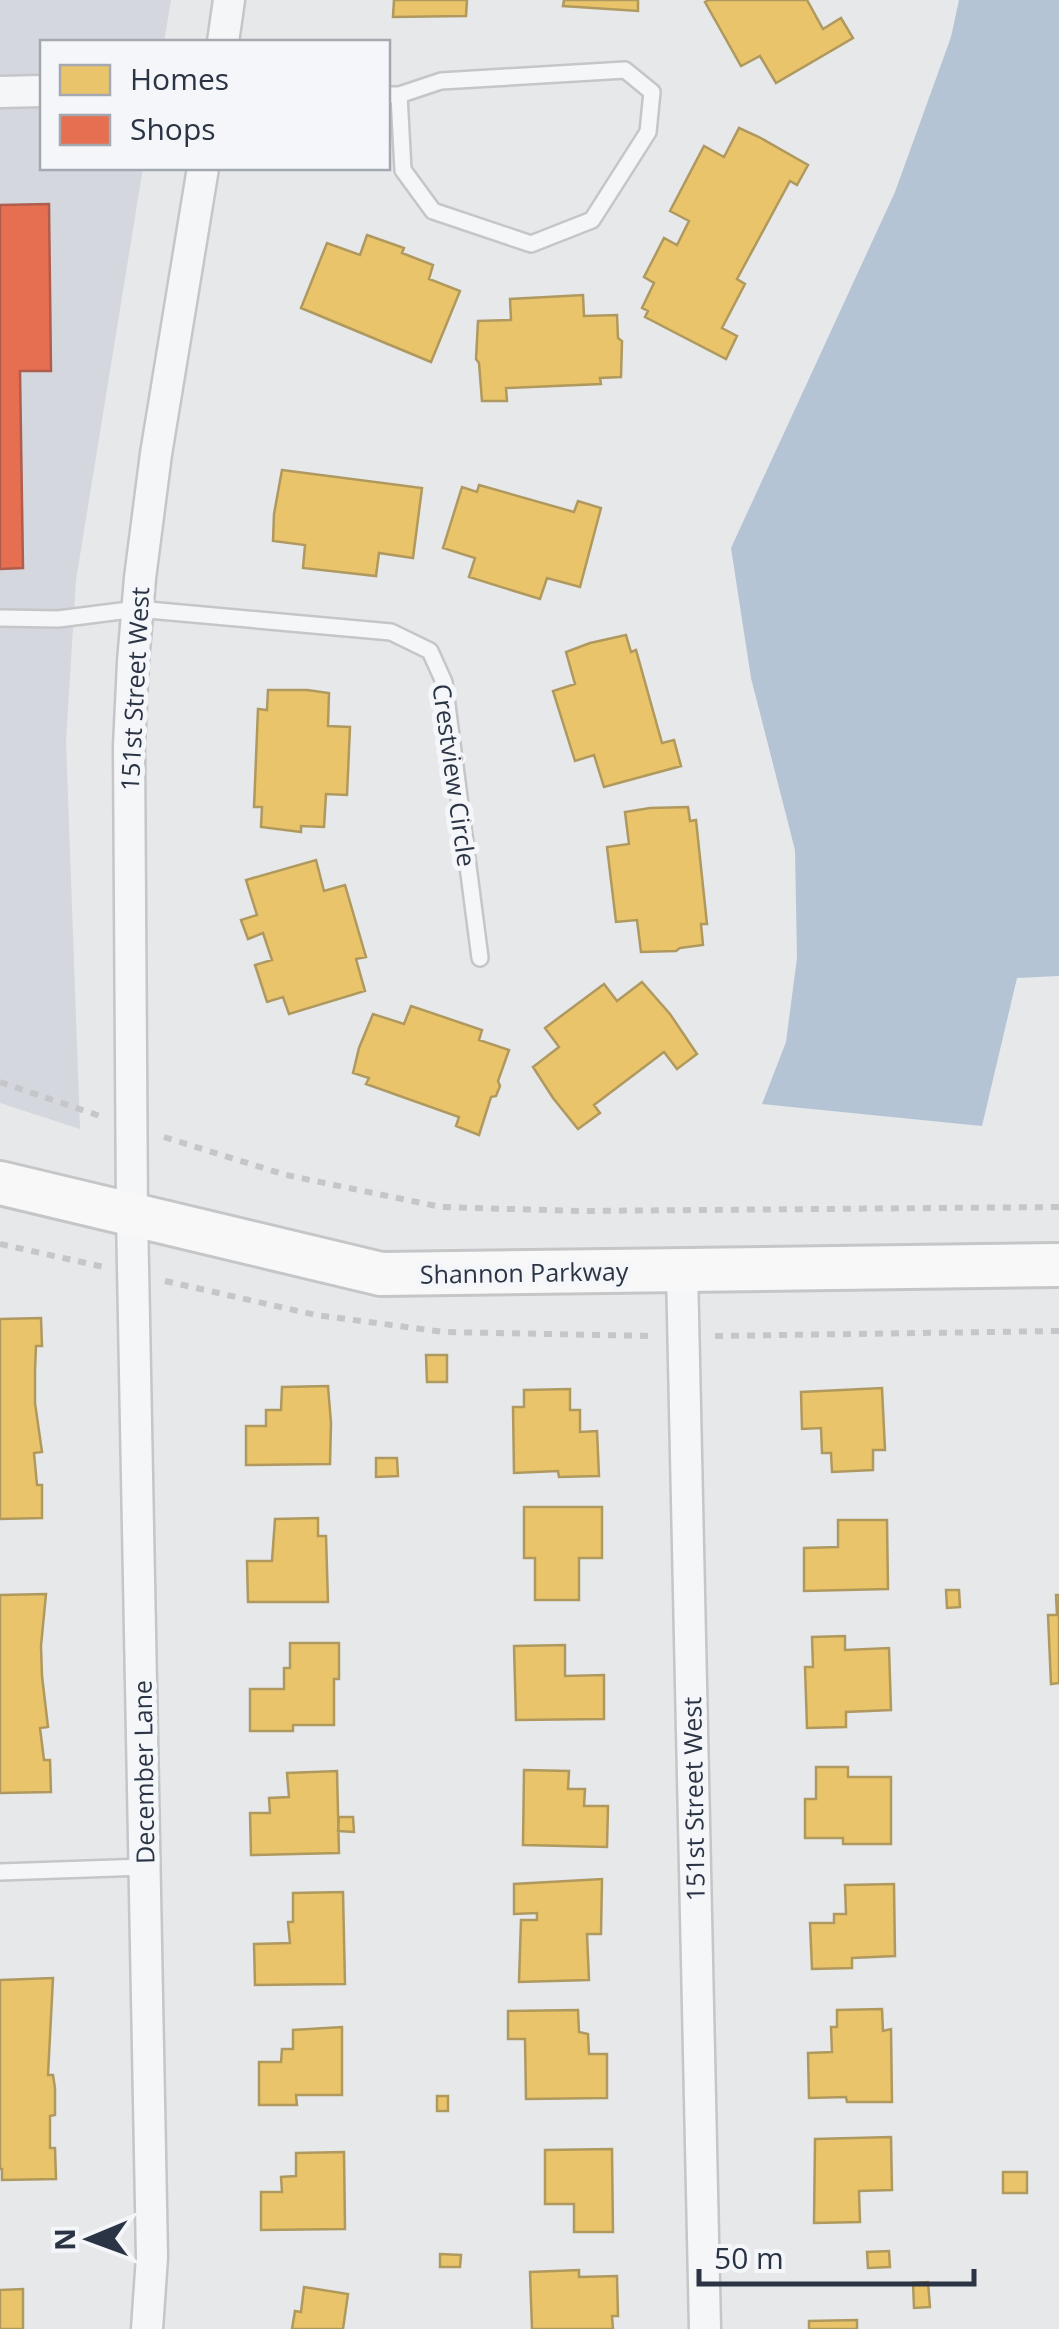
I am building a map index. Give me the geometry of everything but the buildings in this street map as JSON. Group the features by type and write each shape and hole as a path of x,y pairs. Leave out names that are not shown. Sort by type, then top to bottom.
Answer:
{"street":[{"path":"222,40 229,0"},
{"path":"0,92 40,92"},
{"name":"151st Street West","path":"132,1215 132,662 156,454 203,170"},
{"name":"Shannon Parkway","path":"0,1184 381,1274 1059,1265"},
{"name":"December Lane","path":"132,1215 152,2257 147,2329"},
{"name":"151st Street West","path":"682,1270 704,2329"}],"lane":[{"path":"625,70 652,92 648,132 592,220 531,244 433,211 403,170 393,95 441,81 625,70"},
{"name":"Crestview Circle","path":"0,618 58,619 137,609 391,632 430,651 444,682 480,958"},
{"path":"0,1872 145,1867"}],"path":[{"path":"0,1082 286,1175 441,1207 1059,1207"},
{"path":"683,1336 1059,1331"}],"shaded area":[{"path":"0,0 171,0 164,40 40,40 40,170 143,170 76,580 66,741 80,1129 0,1103"}],"water":[{"path":"959,0 1059,0 1059,976 1017,978 982,1126 762,1104 786,1042 797,958 795,850 751,678 731,548 895,192 951,37"}]}
